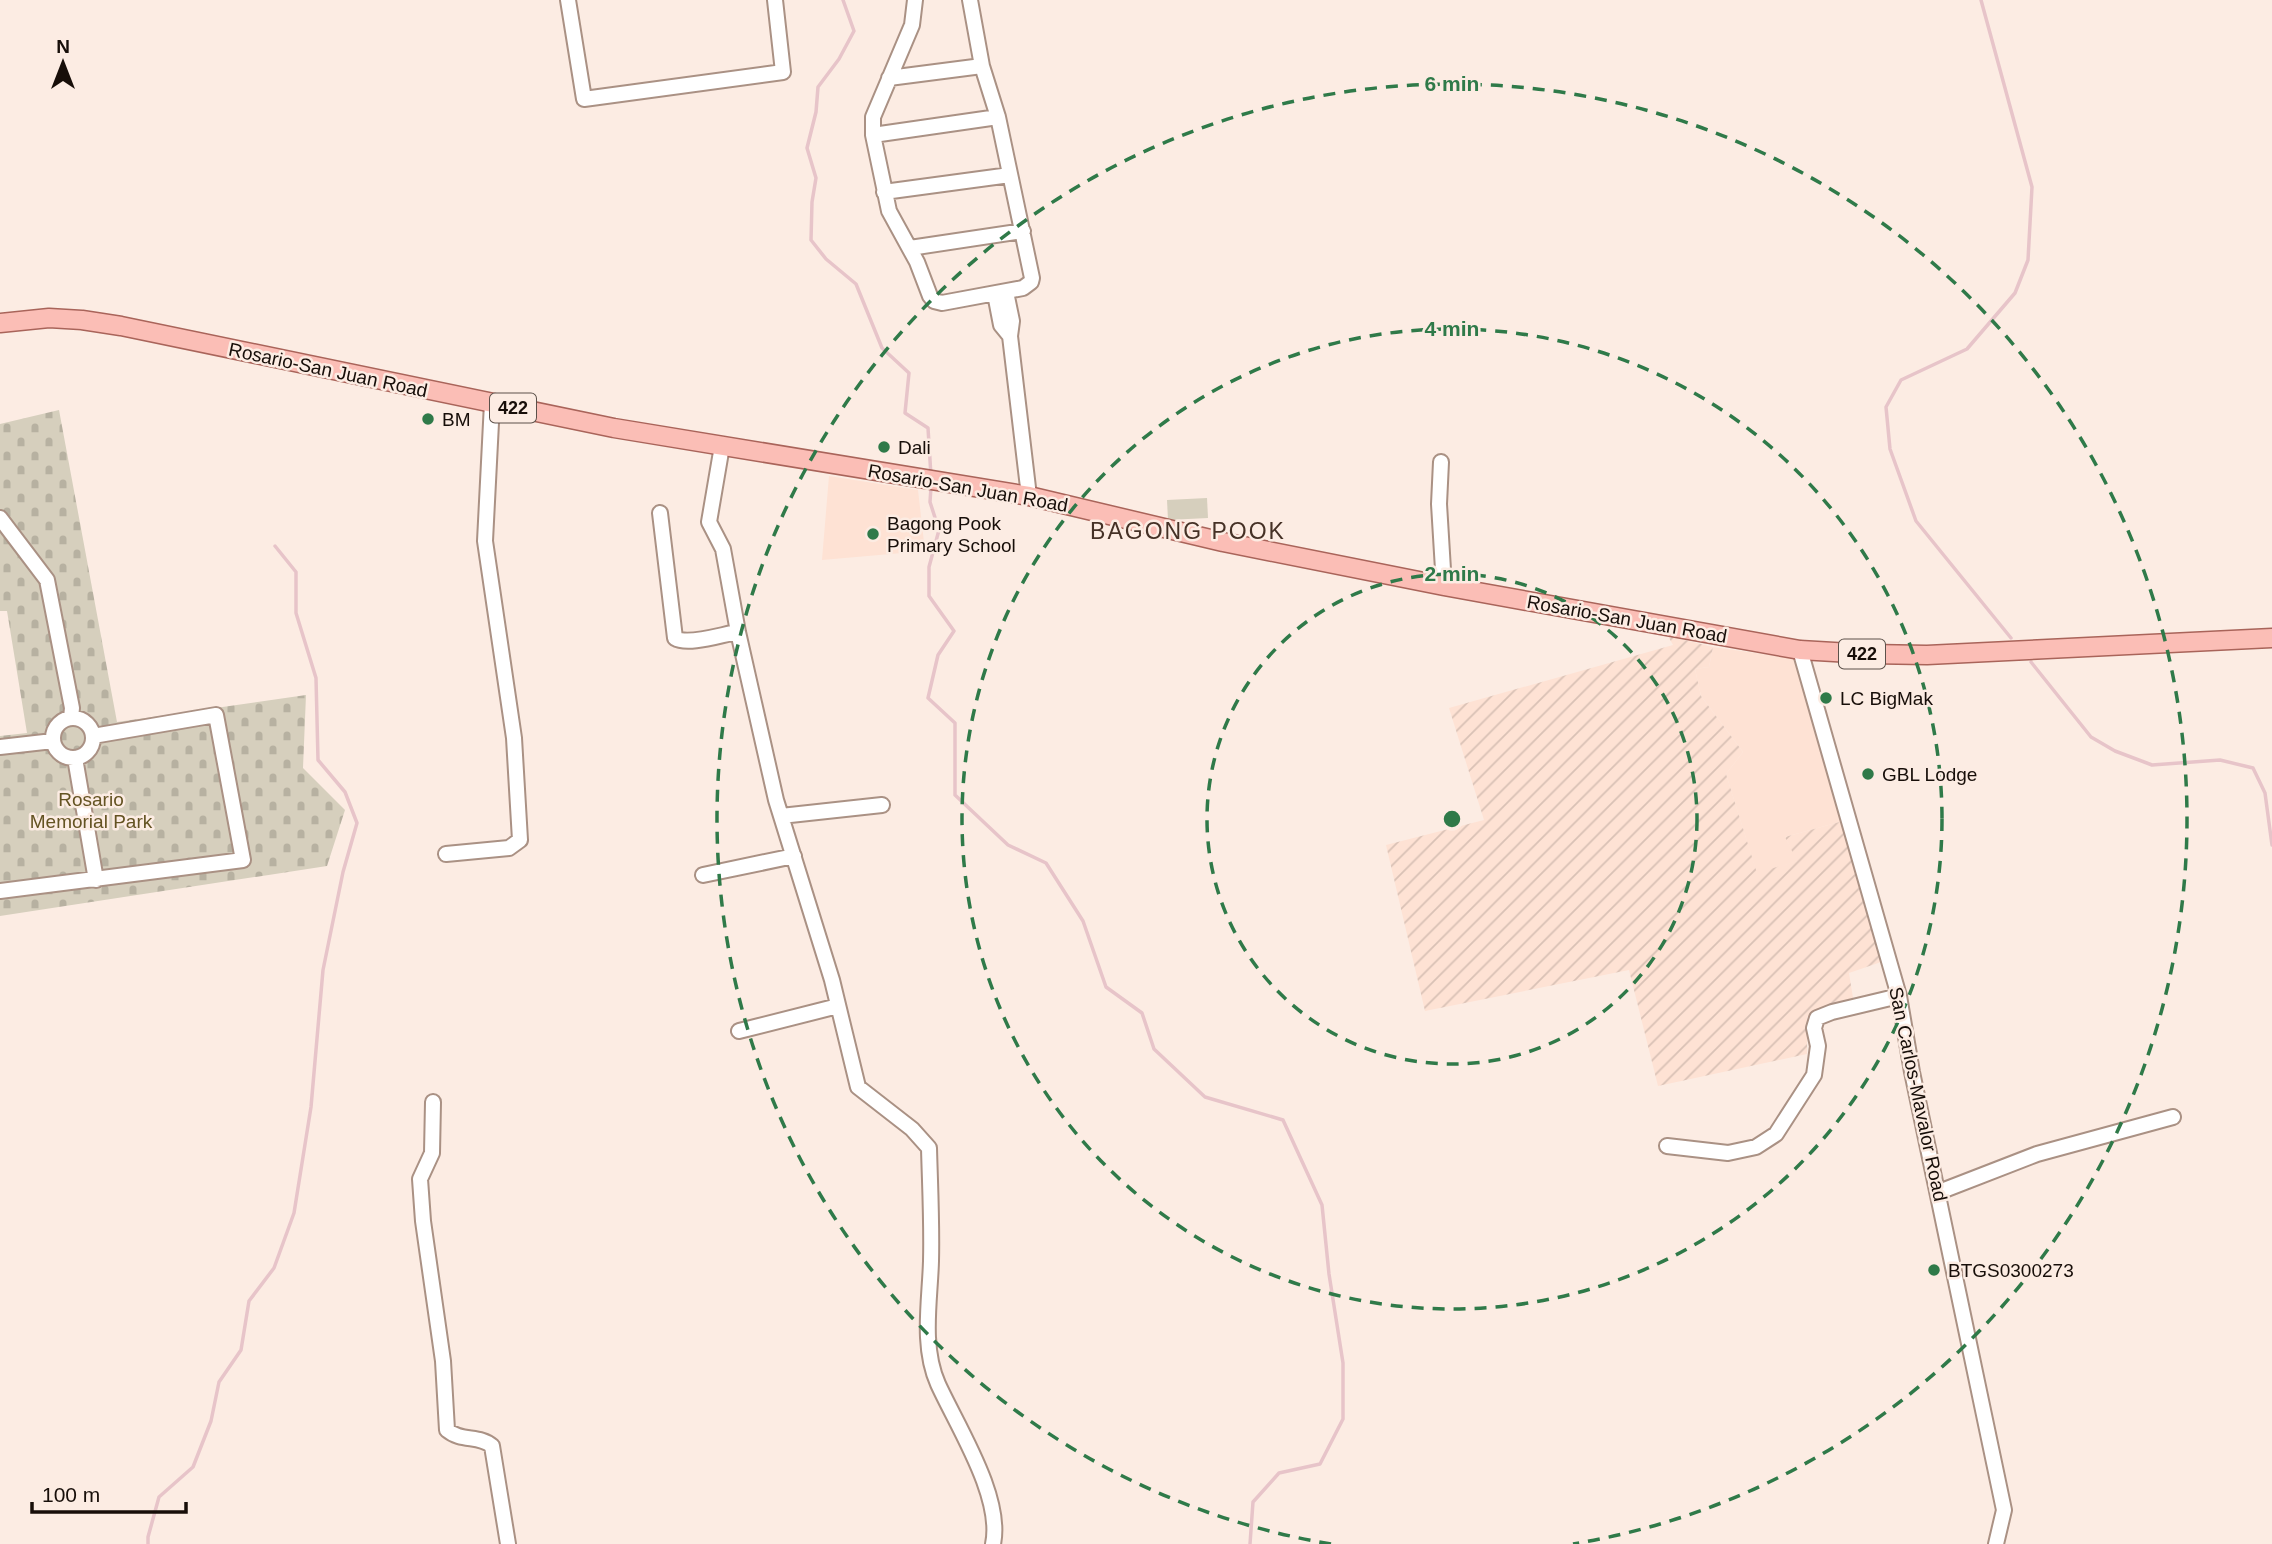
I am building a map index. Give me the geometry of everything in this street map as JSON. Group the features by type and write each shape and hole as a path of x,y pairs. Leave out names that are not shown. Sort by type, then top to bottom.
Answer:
{"main road":[{"name":"Rosario-San Juan Road","path":"0,323 48,318 121,326 614,428 1028,496 1223,542 1444,586 1800,650 1927,655 2272,638"}],"street":[{"path":"568,0 584,99 783,72 775,0"},
{"path":"915,0 912,25 873,117 873,135 884,192 893,219 910,248 930,296 934,301 942,303 1023,288 1031,282 1032,274 998,117 982,66 970,0"},
{"path":"889,78 982,66"},
{"path":"873,135 998,117"},
{"path":"884,192 1010,175"},
{"path":"910,248 1023,231"},
{"path":"1000,293 1012,321 1010,336 1028,496"},
{"path":"446,854 509,848 520,840 514,738 485,541 492,403"},
{"path":"722,446 709,522 723,549 738,632 781,816 838,1006 858,1087 912,1129 929,1148 931,1259 928,1338 937,1381 972,1450 990,1503 993,1544"},
{"path":"1440,462 1439,504 1444,586"},
{"path":"660,513 675,638 689,641 738,632"},
{"path":"0,518 47,580 72,708 71,718"},
{"name":"San Carlos-Mavalor Road","path":"1800,650 1899,996 1912,1072 2004,1510 1996,1544"},
{"path":"0,891 243,860 216,715 93,736"},
{"path":"71,718 86,722 93,736 91,748 81,757 75,758 58,752 53,741 55,728 71,718"},
{"path":"0,747 53,741"},
{"path":"75,758 96,880"},
{"path":"781,816 882,805"},
{"path":"704,876 794,856"},
{"path":"1667,1146 1728,1153 1756,1147 1776,1134 1814,1075 1818,1046 1814,1028 1817,1018 1899,996"},
{"path":"739,1031 838,1006"},
{"path":"433,1102 432,1153 420,1179 423,1221 443,1361 447,1430 455,1437 486,1440 492,1446 508,1544"},
{"path":"1939,1192 2037,1154 2174,1117"}],"shaded area":[{"name":"Bagong Pook Primary School","path":"829,476 918,490 925,551 822,560"},
{"path":"1668,636 1713,647 1709,667 1695,669 1701,696 1743,752 1726,774 1757,873 1797,861 1785,837 1843,821 1884,961 1849,973 1854,1004 1807,1017 1807,1054 1658,1086 1629,970 1425,1011 1386,845 1484,820 1449,708 1673,645"},
{"path":"1713,647 1798,659 1843,821 1785,837 1798,861 1757,874 1726,774 1743,752 1701,696 1695,669 1709,667"}],"green space":[{"name":"Rosario Memorial Park","path":"59,410 117,722 306,695 303,768 345,810 327,866 0,916 0,736 27,733 7,611 0,611 0,424"},
{"path":"1207,498 1208,518 1168,520 1167,500"}],"waterway":[{"path":"843,0 854,31 839,59 818,87 816,112 807,148 816,178 811,240 826,259 856,284 882,348 909,373 905,413 928,428 931,476"},
{"path":"1981,0 2032,187 2028,260 2015,293 1967,349 1901,380 1886,407 1890,449 1916,521 2011,638"},
{"path":"931,487 930,502 939,530 929,567 929,596 954,631 938,655 928,698 955,723 955,795 1008,845 1046,863 1083,921 1106,987 1142,1013 1154,1049 1205,1097 1283,1120 1322,1205 1329,1274 1343,1363 1343,1419 1320,1464 1279,1473 1253,1502 1250,1544"},
{"path":"148,1544 159,1497 193,1467 211,1421 219,1382 241,1350 249,1301 274,1268 294,1213 311,1107 323,970 343,872 357,823 345,792 318,760 316,678 296,613 296,572 275,546"},
{"path":"2031,662 2091,737 2115,751 2152,765 2220,760 2253,768 2265,793 2272,845"}],"place":[{"name":"BM","path":"428,419"},
{"name":"Dali","path":"884,447"},
{"name":"Bagong Pook Primary School","path":"873,534"},
{"name":"LC BigMak","path":"1826,698"},
{"name":"GBL Lodge","path":"1868,774"},
{"name":"BTGS0300273","path":"1934,1270"}],"district":[{"name":"BAGONG POOK","path":"1188,531"}]}
